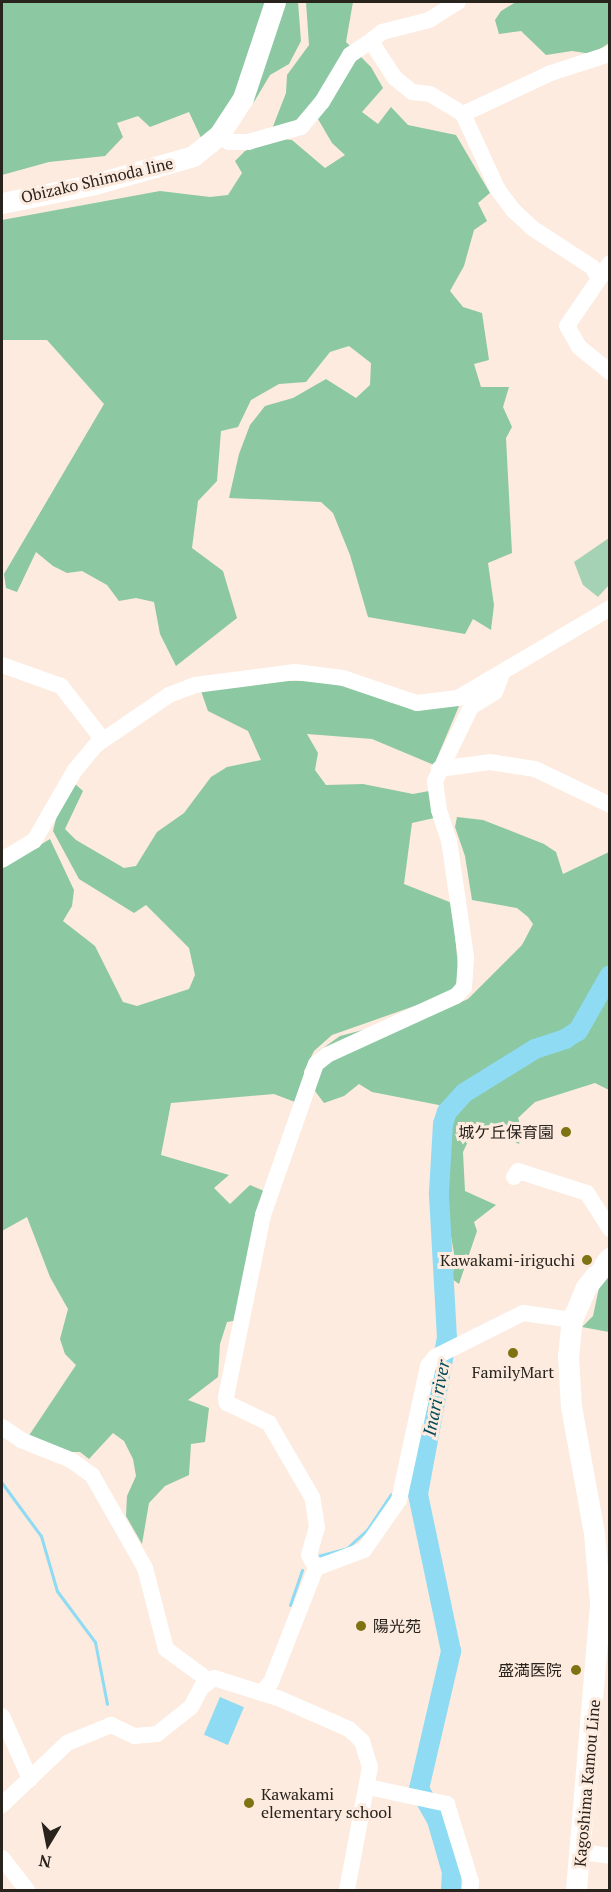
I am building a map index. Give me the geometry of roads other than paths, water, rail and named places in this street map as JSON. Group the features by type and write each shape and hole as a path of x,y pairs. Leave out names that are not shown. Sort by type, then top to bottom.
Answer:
{"main road":[{"name":"Obizako Shimoda line","path":"2,203 164,167 193,156 219,135 255,72 275,2"},
{"name":"Kagoshima Kamou Line","path":"576,1890 582,1851 600,1602 594,1533 568,1372 573,1320 586,1287 609,1257"}],"street":[{"path":"219,135 229,142 248,142 301,127 322,102 350,55 382,32 429,20 458,2"},
{"path":"368,43 374,46 395,78 412,92 430,94 463,114 498,190 513,210 532,228 592,267 598,277"},
{"path":"463,114 551,73 609,54"},
{"path":"609,263 598,277 567,330 579,347 609,372"},
{"path":"2,860 34,841 75,770 102,740 169,695 219,681 295,672 322,674 417,703 458,698 502,674 602,612 609,600"},
{"path":"2,665 61,686 102,740"},
{"path":"316,1568 309,1555 317,1527 312,1497 268,1423 227,1403 227,1381 266,1205 314,1067 327,1055 456,996 464,987 466,957 450,841 435,789 439,769 471,707 495,692 502,674"},
{"path":"439,769 490,762 535,769 609,805"},
{"path":"514,1177 518,1171 587,1193 609,1229"},
{"path":"262,1692 271,1682 316,1568 364,1550 399,1500 428,1366 435,1357 523,1313 573,1320"},
{"path":"2,1427 21,1440 71,1460 92,1476 145,1568 166,1649 208,1680 262,1692 349,1729 369,1756 368,1787 347,1890"},
{"path":"2,1805 67,1743 97,1729 111,1725 135,1736 157,1734 191,1707 208,1680"},
{"path":"2,1716 30,1779"},
{"path":"368,1787 447,1804 471,1882 470,1890"},
{"path":"582,1851 609,1856"},
{"path":"2,1858 27,1890"}],"water":[{"path":"220,1697 244,1707 228,1745 204,1735"}],"waterway":[{"name":"Inari river","path":"451,1890 452,1872 437,1820 419,1789 451,1651 418,1494 447,1338 439,1193 443,1124 447,1112 464,1093 535,1049 565,1039 578,1031 610,975"},
{"path":"411,1484 421,1480"},
{"path":"2,1483 41,1536 57,1591 95,1642 107,1704"},
{"path":"318,1556 347,1548 367,1530 391,1494"},
{"path":"290,1605 302,1570"}],"place":[{"name":"城ケ丘保育園","path":"566,1132"},
{"name":"Kawakami-iriguchi","path":"587,1260"},
{"name":"FamilyMart","path":"513,1353"},
{"name":"陽光苑","path":"361,1626"},
{"name":"盛満医院","path":"576,1670"},
{"name":"Kawakami elementary school","path":"249,1803"}]}
